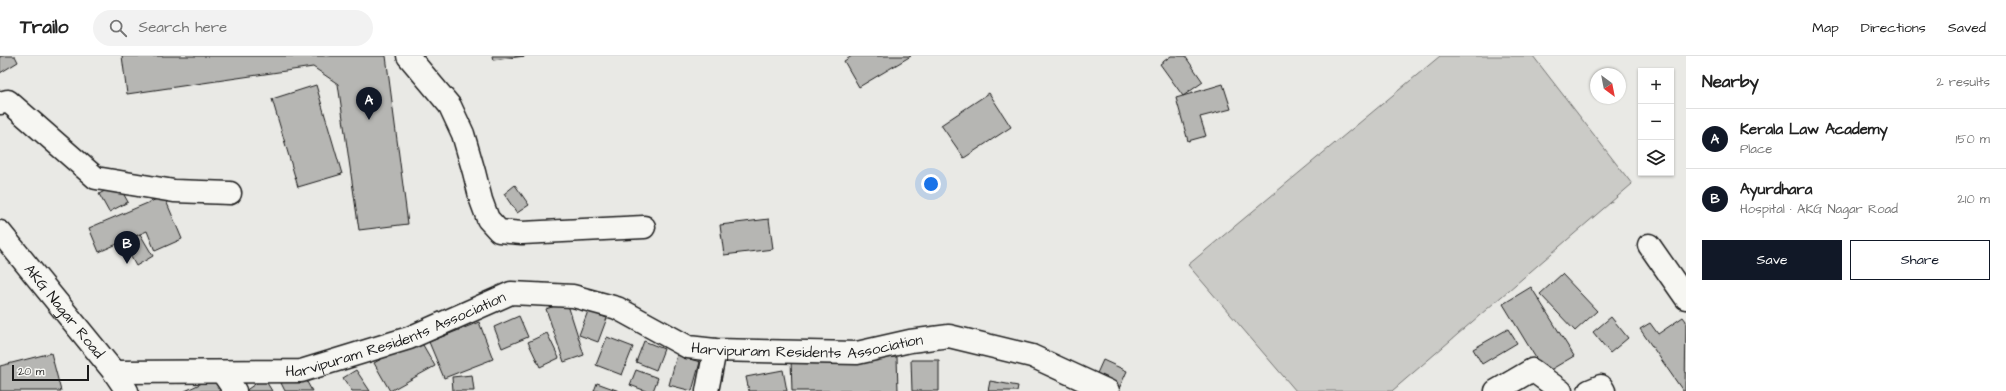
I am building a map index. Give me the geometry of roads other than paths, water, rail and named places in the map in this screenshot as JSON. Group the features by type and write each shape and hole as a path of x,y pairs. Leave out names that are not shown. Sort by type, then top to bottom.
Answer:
{"street":[{"path":"408,56 450,106 463,134 481,200 488,219 499,230 522,233 644,227"},
{"path":"0,103 8,101 96,178 174,191 230,193"},
{"name":"AKG Nagar Road","path":"0,232 114,372 127,391"},
{"path":"1649,245 1686,298"},
{"name":"Harvipuram Residents Association","path":"114,372 301,371 408,338 511,293 573,296 617,308 688,347 715,350 857,353 910,341 949,336 1032,356 1108,391"},
{"path":"707,391 715,350"},
{"path":"1496,391 1532,370 1561,391"},
{"path":"222,372 235,391"},
{"path":"1589,391 1602,386 1604,391"}],"place":[{"name":"Kerala Law Academy","path":"369,120"},
{"name":"Ayurdhara","path":"127,264"}]}
